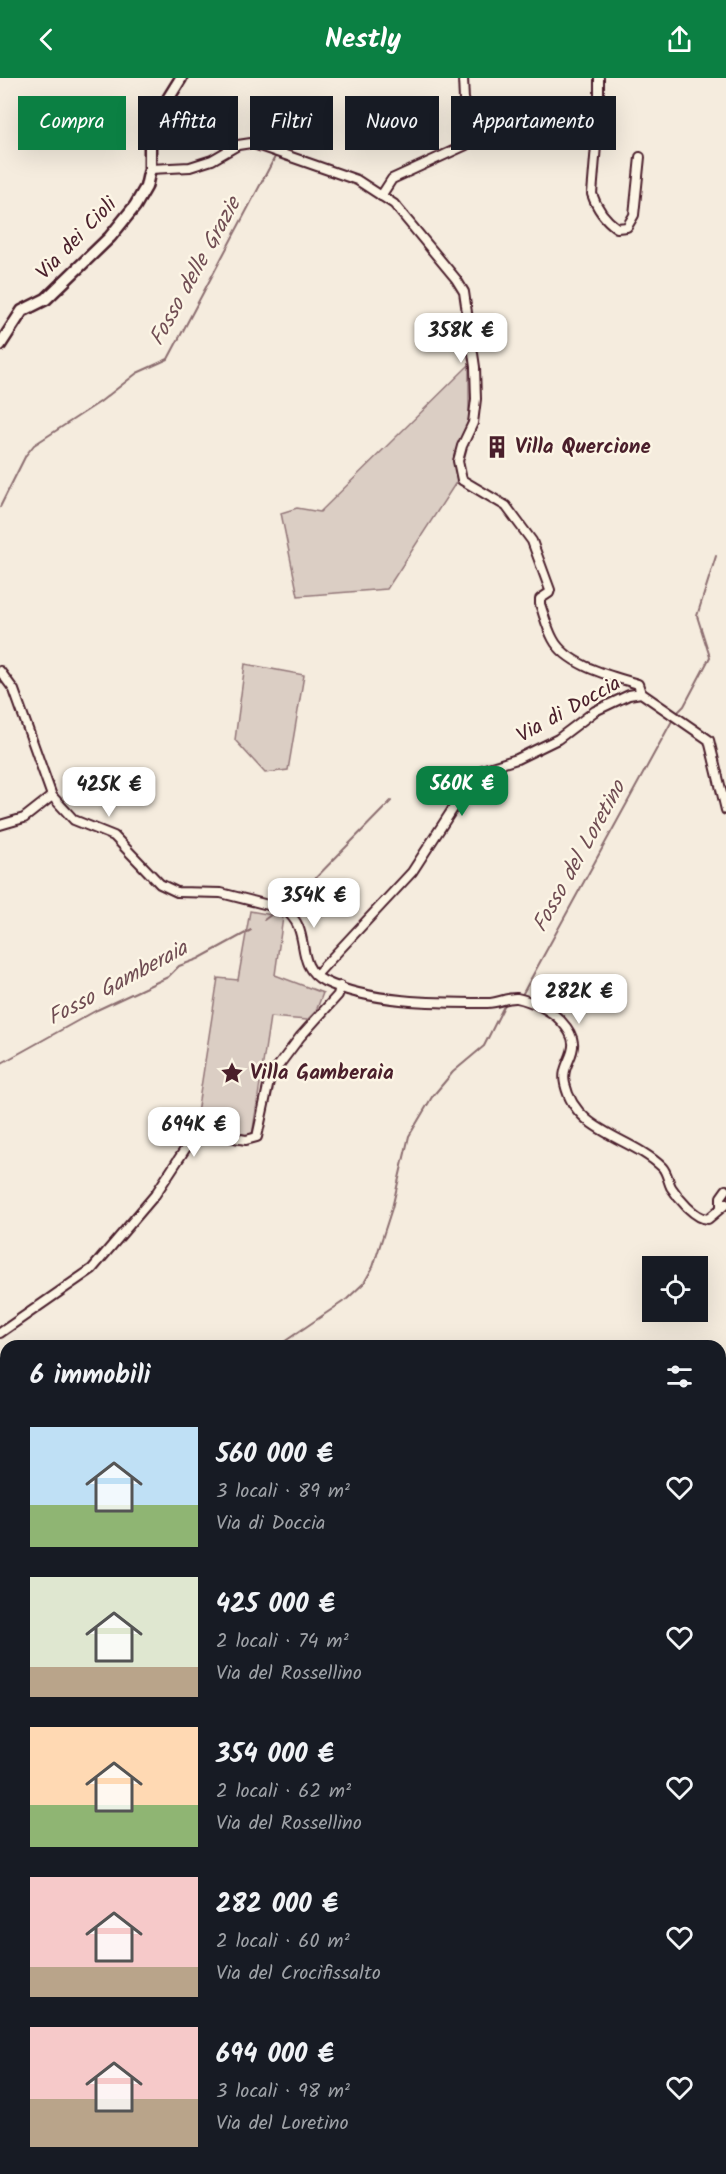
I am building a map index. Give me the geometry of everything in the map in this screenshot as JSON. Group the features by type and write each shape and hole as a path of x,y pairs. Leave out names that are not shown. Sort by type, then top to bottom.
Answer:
{"street":[{"name":"Via dei Cioli","path":"0,345 22,311 46,299 110,237 135,206 146,187 150,170 150,128 181,78"},
{"path":"381,196 392,179 466,145 463,78"},
{"path":"599,78 599,109 592,194 606,221 617,228 627,227 634,216 640,157"},
{"path":"150,170 190,167 212,160 238,145 251,143 357,180 400,210 464,292 472,345 476,399 473,423 458,461 462,480 506,506 532,541 550,590 540,599 540,604 554,641 574,658 596,672 638,684 641,693"},
{"path":"0,671 14,690 52,796 76,822 114,836 160,884 177,892 221,893 280,908 299,924 305,958 311,972 340,987 399,1000 431,1003 493,1004 516,998 548,1010 562,1022 574,1043 573,1053 564,1075 578,1114 664,1169 671,1187 700,1217 708,1219 724,1205 721,1197 726,1190"},
{"name":"Via di Doccia","path":"316,975 412,872 463,793 482,770 517,759 558,739 595,711 629,695 641,693 709,740 726,810"},
{"path":"0,825 24,818 52,796"},
{"path":"0,1333 92,1269 162,1186 195,1134 199,1132 246,1140 257,1137 270,1077 300,1037 338,995 340,987"}],"shaded area":[{"path":"469,365 469,418 455,462 457,481 387,589 298,596 281,513 297,508 320,512"},
{"path":"245,664 304,675 288,770 265,773 235,740"},
{"name":"Villa Gamberaia","path":"250,911 283,917 275,975 323,993 316,1011 307,1020 270,1017 252,1136 195,1126 218,978 238,980"}],"waterway":[{"name":"Fosso delle Grazie","path":"0,507 26,455 34,445 100,402 137,373 168,359 275,157"},
{"path":"676,714 684,706 710,657 697,616 716,556"},
{"name":"Fosso del Loretino","path":"519,996 522,995 673,719"},
{"name":"Fosso Gamberaia","path":"264,920 301,893 391,801"},
{"name":"Fosso Gamberaia","path":"0,1064 97,1010 168,977 179,966 198,959 251,930"},
{"name":"Fosso del Loretino","path":"287,1340 347,1299 364,1283 373,1267 392,1208 409,1136 432,1097 453,1072 484,1046 506,1002"}],"place":[{"name":"Villa Quercione","path":"497,447"},
{"name":"Villa Gamberaia","path":"232,1073"}]}
